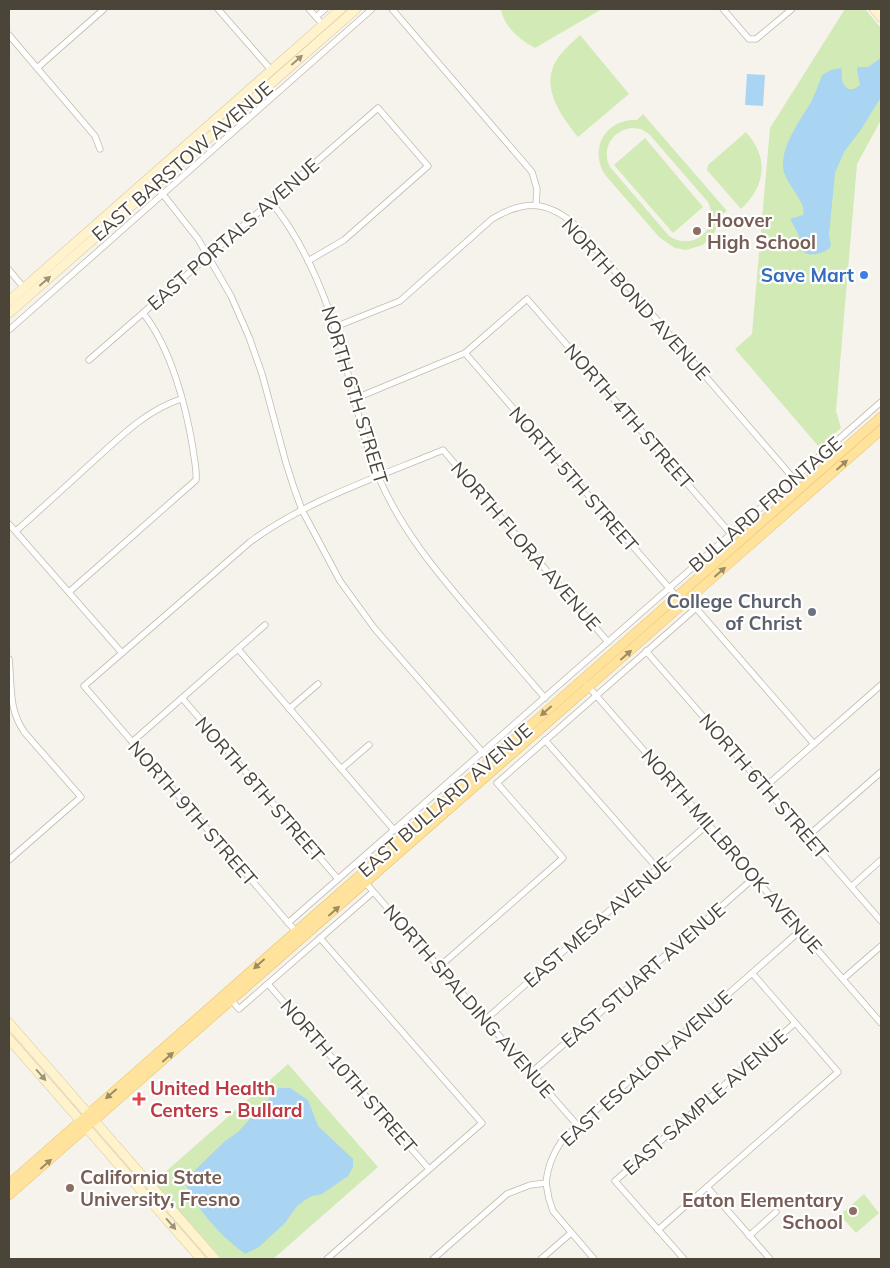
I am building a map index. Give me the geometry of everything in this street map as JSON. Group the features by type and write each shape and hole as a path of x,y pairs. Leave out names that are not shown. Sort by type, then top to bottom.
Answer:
{"main road":[{"name":"EAST BARSTOW AVENUE","path":"326,28 341,9"},
{"name":"EAST BARSTOW AVENUE","path":"9,314 27,291 326,28 356,9"},
{"path":"874,9 881,16"},
{"name":"EAST BARSTOW AVENUE","path":"9,301 27,291"},
{"name":"EAST BULLARD AVENUE","path":"9,1195 296,932 881,417"},
{"name":"EAST BULLARD AVENUE","path":"91,1118 232,1001 881,430"},
{"path":"782,518 782,510 806,490 818,472"},
{"path":"9,1024 214,1259"},
{"path":"9,1039 201,1259"},
{"name":"EAST BULLARD AVENUE","path":"9,1184 84,1125"}],"street":[{"path":"38,68 104,9"},
{"path":"218,9 274,74"},
{"path":"309,9 326,28"},
{"path":"316,17 325,9"},
{"path":"9,330 372,9"},
{"path":"335,327 400,301 492,219 513,208 536,205 537,189 532,172 392,9"},
{"path":"724,9 749,39 756,39 792,9"},
{"path":"9,35 96,136 100,149"},
{"name":"EAST PORTALS AVENUE","path":"89,360 378,108 428,166 344,240 308,261"},
{"path":"153,181 187,223 209,255 231,296 249,337 262,374 286,463 302,510 331,565 356,605 375,629 497,768"},
{"name":"NORTH 6TH STREET","path":"271,202 295,236 323,294 335,327 368,449 378,477 399,518 435,570 545,698"},
{"name":"NORTH BOND AVENUE","path":"536,205 558,213 575,226 794,479"},
{"path":"9,270 27,291"},
{"name":"NORTH 4TH STREET","path":"465,353 527,298 731,534"},
{"path":"69,592 196,480 191,440 181,399 162,346 143,313"},
{"path":"354,399 465,353"},
{"name":"NORTH 5TH STREET","path":"465,353 683,604"},
{"path":"16,531 144,418 163,406 181,399"},
{"name":"BULLARD FRONTAGE","path":"288,923 881,402"},
{"name":"NORTH FLORA AVENUE","path":"378,477 443,450 608,642"},
{"path":"9,524 122,653 250,542 282,520 378,477"},
{"path":"697,592 696,608 814,744"},
{"path":"439,967 563,858 497,783 696,608"},
{"path":"132,742 265,625"},
{"path":"238,649 394,830"},
{"name":"NORTH 6TH STREET","path":"646,651 881,921"},
{"name":"NORTH 9TH STREET","path":"122,653 84,686 302,939"},
{"path":"9,659 12,703 17,722 24,733 81,797 9,860"},
{"name":"NORTH MILLBROOK AVENUE","path":"583,679 881,1022"},
{"path":"289,709 318,684"},
{"path":"765,787 881,685"},
{"name":"NORTH 8TH STREET","path":"182,698 338,879"},
{"path":"546,740 658,869"},
{"path":"341,769 369,745"},
{"path":"808,836 881,772"},
{"name":"EAST MESA AVENUE","path":"486,1020 708,824"},
{"path":"852,886 881,860"},
{"name":"NORTH SPALDING AVENUE","path":"359,876 578,1126"},
{"name":"EAST STUART AVENUE","path":"532,1072 755,878"},
{"path":"232,1001 239,1009 373,892"},
{"name":"EAST ESCALON AVENUE","path":"546,1183 548,1167 553,1154 563,1139 801,930"},
{"path":"320,938 482,1122 327,1259"},
{"path":"843,979 881,946"},
{"path":"684,1259 658,1230 838,1072 752,973"},
{"name":"NORTH 10TH STREET","path":"268,984 430,1168"},
{"name":"EAST SAMPLE AVENUE","path":"658,1230 615,1181 795,1023"},
{"path":"433,1259 507,1194 524,1187 546,1183 548,1199 554,1211 594,1259"},
{"path":"707,1187 770,1259"},
{"path":"749,1236 776,1212"},
{"path":"541,1259 571,1233"}],"green space":[{"path":"501,9 602,9 535,48 513,32 505,21"},
{"path":"845,9 865,9 881,28 881,120 857,164 836,411 841,428 819,447 735,349 752,334 770,128"},
{"path":"580,35 629,94 578,137 555,102 550,81 556,61 564,50"},
{"path":"643,114 727,211 720,216 715,232 703,245 686,250 675,248 660,238 606,176 599,156 599,146 603,138 608,130 616,124 637,120","holes":["632,128 641,129 649,134 708,202 711,221 708,229 695,239 687,241 678,240 669,236 610,167 607,154 608,147 614,136 619,132"]},
{"path":"746,132 758,152 762,172 756,191 741,209 707,170 708,165"},
{"path":"645,138 703,207 673,233 614,165"},
{"path":"288,1064 378,1167 273,1259 222,1259 154,1182"},
{"path":"864,1194 879,1213 856,1233 840,1215"}],"water":[{"path":"881,58 881,97 862,128 844,152 835,173 829,235 831,246 821,253 812,255 805,253 801,248 798,234 790,219 803,215 804,210 784,173 784,158 789,141 812,100 822,75 831,70 841,68 843,83 848,89 854,89 860,85 858,67 868,67"},
{"path":"747,74 765,75 763,106 745,105"},
{"path":"279,1088 290,1088 308,1100 318,1126 353,1159 353,1167 348,1176 322,1194 312,1196 297,1206 285,1223 259,1247 245,1254 226,1239 210,1221 195,1202 184,1181 225,1141 238,1132"}],"place":[{"name":"Hoover High School","path":"697,231"},
{"name":"Save Mart","path":"864,275"},
{"name":"College Church of Christ","path":"812,612"},
{"name":"United Health Centers - Bullard","path":"139,1099"},
{"name":"California State University, Fresno","path":"70,1188"},
{"name":"Eaton Elementary School","path":"853,1211"}]}
